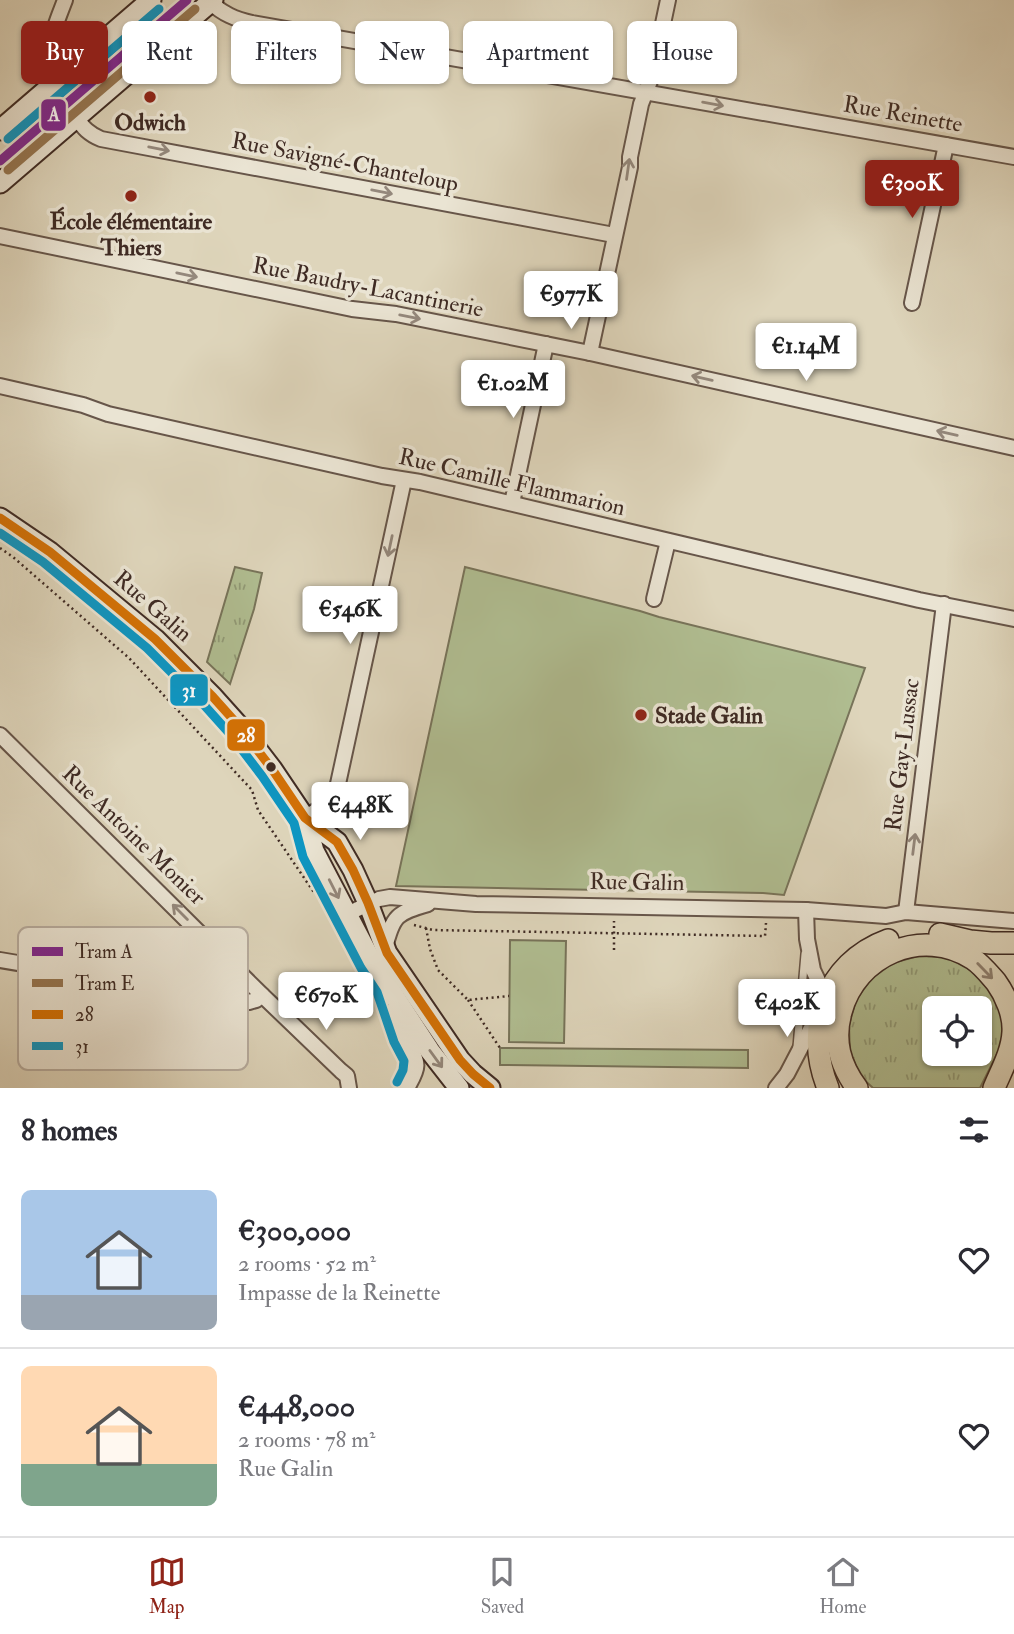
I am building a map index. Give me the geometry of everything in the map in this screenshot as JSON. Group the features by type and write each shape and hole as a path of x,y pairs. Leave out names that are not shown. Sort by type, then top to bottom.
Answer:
{"main road":[{"path":"108,37 151,0"},
{"path":"0,183 212,1"},
{"path":"0,130 54,84"},
{"name":"Rue Galin","path":"0,518 60,560 130,617 171,654 239,726 272,769 304,818 314,850 372,962 430,1051 459,1088"},
{"name":"Rue Galin","path":"304,818 337,842 368,903"},
{"path":"368,903 391,959 460,1060 490,1088"},
{"path":"828,1088 818,1050 823,1005 845,968 860,954 901,935 925,932 946,934 970,941 1014,943"},
{"path":"857,1088 846,1073 839,1050 838,1023 843,1004 855,979 870,965 884,955 903,948 924,945 959,952 974,960 999,986 1006,999 1013,1032 998,1079"}],"street":[{"path":"57,21 65,0"},
{"path":"590,353 641,104 652,76 668,0"},
{"name":"Rue Reinette","path":"212,1 224,13 252,23 1014,157"},
{"name":"Rue Savigné-Chanteloup","path":"76,117 84,129 101,139 614,235"},
{"path":"912,303 946,145"},
{"name":"Rue Baudry-Lacantinerie","path":"0,236 352,309 396,314 590,353 1014,448"},
{"path":"512,503 546,344"},
{"name":"Rue Camille Flammarion","path":"0,386 83,405 108,414 382,476 420,482 1014,619"},
{"path":"304,818 329,802 336,793 404,480"},
{"path":"654,599 668,541"},
{"name":"Rue Gay-Lussac","path":"906,912 944,604"},
{"name":"Rue Antoine Monier","path":"0,735 196,927"},
{"name":"Rue Galin","path":"368,903 390,897 476,904 806,910 886,916 906,912 1014,920"},
{"path":"385,948 396,917 439,900"},
{"path":"347,914 368,903"},
{"path":"776,1088 788,1074 823,1005 822,991 813,970 807,939 806,910"},
{"path":"0,960 18,963"},
{"name":"Rue Antoine Monier","path":"248,980 347,1076 349,1088"},
{"path":"388,987 406,1038 416,1057 415,1075 407,1088"},
{"path":"248,1002 262,995"}],"lane":[{"path":"795,1060 807,939"}],"path":[{"path":"0,548 129,658 252,790 258,810 315,893"},
{"path":"406,925 433,930 765,936 766,909"},
{"path":"426,928 438,970 468,1000 500,1048"},
{"path":"468,1000 509,996"}],"green space":[{"path":"235,567 262,573 254,609 230,684 207,662"},
{"name":"Stade Galin","path":"465,567 865,668 784,895 396,886"},
{"path":"510,940 566,941 564,1043 509,1042"},
{"path":"918,956 944,957 969,966 989,983 1008,1032 992,1064 992,996 922,996 922,1066 991,1066 980,1088 873,1088 860,1076 850,1052 849,1025 856,1000 871,979 893,963"},
{"path":"500,1048 748,1050 748,1068 500,1065"}],"tram line":[{"name":"A","path":"0,161 187,0"},
{"name":"E","path":"8,170 195,9"}],"transit line":[{"name":"31","path":"8,139 159,9"},
{"name":"28","path":"0,518 50,552 155,639 239,726 305,818 337,842 368,903 387,953 460,1060 490,1088"},
{"name":"31","path":"0,533 43,562 147,648 204,705 262,776 294,823 303,857 361,968 377,992 394,1042 404,1061 397,1082"}],"place":[{"name":"Odwich","path":"150,97"},
{"name":"École élémentaire Thiers","path":"131,196"},
{"name":"Stade Galin","path":"641,715"}]}
